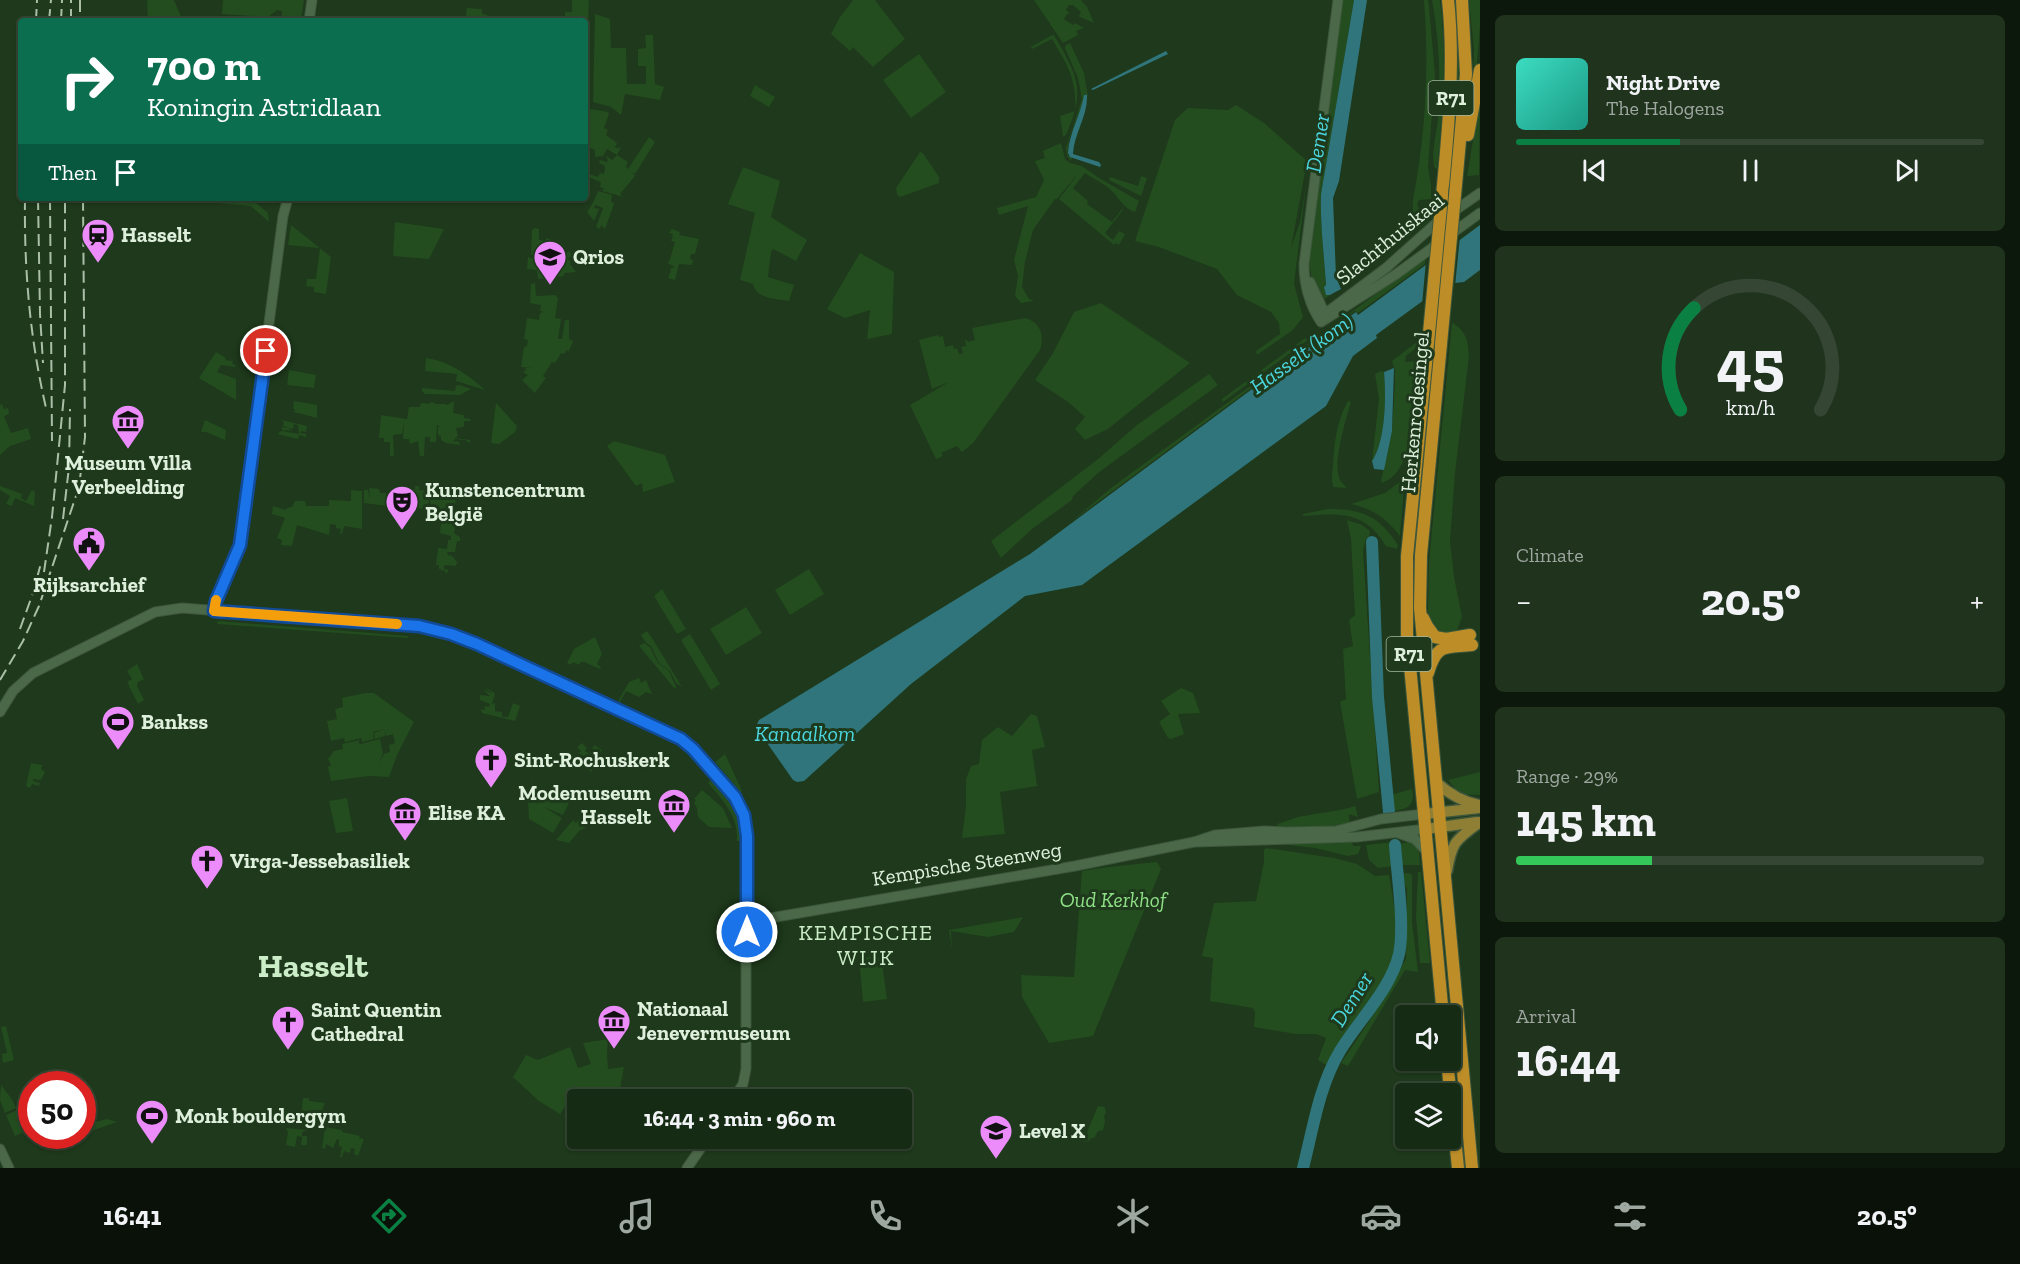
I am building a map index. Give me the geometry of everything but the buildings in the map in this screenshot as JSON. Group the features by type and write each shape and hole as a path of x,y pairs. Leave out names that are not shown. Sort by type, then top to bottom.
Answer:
{"highway":[{"name":"Herkenrodesingel","path":"1424,814 1407,634 1406,594 1413,493 1452,78 1452,33 1448,0"},
{"name":"Herkenrodesingel","path":"1440,827 1420,608 1421,555 1466,74 1462,0"},
{"path":"1458,168 1465,150 1480,70"},
{"path":"1420,608 1426,626 1435,637 1471,640 1442,647 1431,662 1426,680"},
{"name":"R71","path":"1424,814 1442,1005"},
{"name":"R71","path":"1440,827 1472,1168"},
{"path":"1448,1071 1458,1168"}],"main road":[{"path":"309,18 312,0"},
{"path":"1324,320 1310,281 1306,254 1338,0"},
{"name":"Slachthuiskaai","path":"1324,320 1330,310 1386,268 1434,225 1480,193"},
{"path":"283,201 284,209"},
{"path":"214,611 216,601 240,545 284,209 287,201"},
{"name":"Slachthuiskaai","path":"1324,320 1395,275 1480,213"},
{"path":"0,712 13,691 33,673 134,622 164,610 182,608 411,626 449,634 477,644 681,739 693,749 735,797 744,815 747,836 746,1069 740,1089"},
{"path":"1436,782 1451,795 1480,807"},
{"name":"Kempische Steenweg","path":"1351,833 1381,819 1480,807"},
{"path":"1445,880 1450,855 1456,840 1480,822"},
{"name":"Kempische Steenweg","path":"747,922 1044,872 1194,842 1351,833 1402,833 1480,822"},
{"path":"1402,833 1415,839 1428,853"},
{"path":"0,1149 5,1163"},
{"path":"687,1168 700,1149"}],"green space":[{"path":"147,0 174,0 182,18 148,18"},
{"path":"223,0 304,0 301,18 282,17 282,11 277,10 268,17 222,14"},
{"path":"572,0 589,0 588,20 588,18 565,18 565,12 572,12"},
{"path":"853,0 875,0 905,39 873,67 853,47 850,51 831,34"},
{"path":"1034,0 1081,0 1094,23 1080,17 1081,12 1073,5 1069,5 1066,10 1070,13 1064,19 1084,28 1076,31 1078,35 1063,43"},
{"path":"1341,0 1354,0 1321,194 1326,295 1330,295 1322,301 1312,282 1309,260"},
{"path":"1424,0 1428,0 1435,74 1428,167 1431,199 1419,200 1417,204 1421,214 1430,217 1429,221 1420,228 1414,219 1413,199 1421,150 1425,100"},
{"path":"1432,0 1440,0 1444,63 1441,126 1437,168 1435,169 1433,150 1438,118 1439,74 1438,44"},
{"path":"1454,0 1457,0 1458,8 1461,98 1453,181 1450,179 1458,56"},
{"path":"1469,0 1480,0 1475,88 1473,88 1474,50"},
{"path":"467,8 482,9 482,14 489,18 465,18"},
{"path":"595,14 610,19 611,48 626,48 627,84 646,84 646,66 638,66 638,49 646,48 645,35 653,35 655,84 664,87 660,100 625,94 621,115 611,107 593,102"},
{"path":"1052,35 1074,73 1077,94 1075,109 1073,82 1063,57 1052,39 1032,49 1031,47"},
{"path":"1070,43 1084,73 1088,96 1085,95 1071,133 1068,155 1072,157 1071,161 1067,156 1066,148 1082,99 1078,78 1065,48"},
{"path":"919,54 946,92 911,118 883,80"},
{"path":"755,85 775,97 769,107 750,96"},
{"path":"1480,99 1479,175 1467,176"},
{"path":"1236,105 1264,123 1307,161 1291,248 1300,222 1306,186 1294,284 1303,317 1293,330 1257,355 1256,351 1280,334 1279,323 1271,312 1237,295 1217,269 1159,247 1135,241 1175,120 1188,108 1228,110"},
{"path":"588,109 608,112 604,128 608,130 606,135 617,143 615,147 621,147 617,155 607,149 603,156 595,157 595,150 588,147"},
{"path":"1074,111 1066,135 1063,137 1060,116"},
{"path":"649,137 655,142 635,174 632,172 635,176 620,194 624,197 602,191 607,190 600,187 601,182 588,177 589,174 598,177 600,173 604,174 605,166 599,163 600,160 607,162 605,155 612,160 617,155 628,162 626,167 628,169"},
{"path":"1061,143 1065,159 1070,163 1082,166 1139,201 1135,212 1124,205 1109,189 1085,173 1073,188 1088,201 1087,204 1112,222 1123,210 1105,233 1113,240 1119,231 1125,234 1119,245 1116,243 1114,245 1059,199 1080,171 1055,199 1033,230 1022,287 1029,299 1034,301 1021,303 1015,296 1018,276 1014,260 1028,206 999,215 997,208 1036,197 1044,180 1035,161 1045,158 1043,151"},
{"path":"920,152 939,177 939,183 900,197 896,188"},
{"path":"743,167 780,181 771,217 807,240 796,261 773,249 771,252 768,277 794,285 789,301 762,295 758,293 753,284 740,280 755,213 728,204"},
{"path":"1141,176 1147,178 1141,196 1109,180 1110,177 1138,186"},
{"path":"598,191 612,195 611,201 614,204 605,229 601,225 600,229 596,227 603,208 595,205 594,208 599,209 594,221 587,212"},
{"path":"212,201 254,201 268,213 269,222 251,206"},
{"path":"395,222 444,229 429,259 393,256"},
{"path":"291,225 320,248 288,245"},
{"path":"539,229 539,240 546,241 546,238 554,241 554,246 558,246 558,250 564,250 564,254 569,251 572,256 568,258 570,264 576,272 538,279 537,270 527,269 528,257 538,260 538,255 531,255 532,230"},
{"path":"672,229 680,232 679,235 699,239 695,254 691,254 692,265 679,264 675,280 668,278 671,270 669,269 675,267 667,263 675,242 671,241 672,238 675,239 672,237 673,234 669,233"},
{"path":"320,248 331,257 326,294 314,292 314,287 306,286 307,279 316,279"},
{"path":"860,253 894,272 892,334 867,339 870,310 845,318 827,309"},
{"path":"1426,256 1425,264 1358,313 1355,311 1071,522 1111,488 1380,291 1387,282"},
{"path":"535,283 536,296 555,295 558,298 555,318 561,319 558,339 562,339 565,320 569,320 569,339 573,341 569,351 561,353 555,363 552,362 543,376 546,378 535,393 522,380 528,375 524,373 524,370 527,371 525,368 533,368 521,367 524,347 527,346 528,340 524,339 527,318 539,320 540,313 544,312 540,311 541,305 530,303 531,284"},
{"path":"1101,303 1190,363 1108,429 1085,440 1075,429 1085,417 1068,402 1035,380 1053,353 1074,312"},
{"path":"1025,318 1038,326 1040,330 1042,339 1040,350 973,443 962,452 957,446 941,453 943,456 936,459 910,405 949,382 932,389 919,340 938,335 943,336 945,347 953,345 959,354 963,353 961,347 966,346 965,340 968,342 975,340 972,328"},
{"path":"1452,323 1465,336 1469,356 1455,473 1450,541 1462,617 1457,630 1450,635 1438,633 1431,625 1428,610 1429,562"},
{"path":"1305,338 1308,340 1223,402 1222,399"},
{"path":"1418,341 1417,347 1406,356 1405,362 1416,361 1409,452 1397,472 1382,483 1392,431 1395,370 1392,361"},
{"path":"216,352 226,358 225,360 233,361 232,364 235,365 235,367 221,365 217,372 236,379 236,400 199,378"},
{"path":"426,358 457,369 485,390 456,381 457,374 425,371"},
{"path":"289,370 316,375 314,388 287,385"},
{"path":"1384,372 1384,418 1380,442 1372,461 1379,399 1375,374"},
{"path":"1209,374 1218,385 1098,473 1073,496 1072,500 1032,529 1001,558 991,541 1098,459 1137,425"},
{"path":"456,386 471,389 460,395 425,394 422,391 422,388 455,391"},
{"path":"294,401 317,405 317,418 294,412"},
{"path":"454,401 453,413 471,419 464,421 464,427 456,428 458,436 455,438 470,440 470,443 455,439 452,442 458,441 461,445 446,443 438,435 440,426 437,425 436,442 430,442 430,437 425,437 424,456 420,456 418,441 410,444 409,439 403,439 404,422 402,434 393,435 394,456 390,456 390,442 384,442 384,438 379,438 381,415 407,419 409,407 420,407 421,403 432,402 447,405"},
{"path":"1348,401 1351,402 1338,463 1340,480 1347,488 1333,487 1336,439 1343,410"},
{"path":"496,403 517,426 515,432 499,444 491,443"},
{"path":"2,404 4,409 8,408 9,414 4,416 11,433 28,428 31,439 10,446 0,455 0,405"},
{"path":"205,420 226,430 225,440 201,432"},
{"path":"281,420 307,426 306,432 301,431 300,433 306,434 306,437 299,435 298,439 277,434 282,431 299,434 298,425 294,424 293,429 288,428 292,431 282,430 282,427 287,427 283,426 284,422"},
{"path":"614,441 665,455 675,482 643,492 642,483 636,486 607,446"},
{"path":"1405,478 1400,536 1379,515 1351,504 1385,493"},
{"path":"434,484 440,484 441,492 445,492 445,488 449,485 457,486 457,490 449,490 449,495 456,495 455,505 450,505 449,510 457,511 456,521 452,524 456,525 454,533 460,537 460,541 457,541 455,552 447,552 457,562 456,566 444,565 444,569 449,570 446,574 445,571 439,569 439,565 436,565 438,548 447,549 448,540 451,540 451,536 440,533 442,514 446,514 448,518 449,512 431,509 429,491 434,489"},
{"path":"0,486 22,494 21,498 26,501 32,490 35,492 34,506 15,498 12,506 6,504 10,496 0,490"},
{"path":"415,486 419,486 419,490 428,491 427,509 414,508 412,511 408,507 394,506 392,487 399,487 400,495 405,495 407,498 411,497 410,489 415,489"},
{"path":"369,488 379,489 380,493 386,493 387,506 364,503 364,490 368,490 370,501"},
{"path":"351,490 362,491 362,529 344,526 342,534 338,533 341,529 330,524 329,535 297,525 292,546 281,545 282,540 277,538 285,518 272,514 273,506 286,510 292,507 295,501 305,501 306,506 329,506 329,500 351,501"},
{"path":"1340,509 1369,516 1391,535 1398,545 1397,549 1386,546 1369,526 1360,520 1329,514 1303,516 1303,514"},
{"path":"1347,520 1362,525 1370,531 1363,551 1379,792 1357,799 1340,702 1346,699 1343,649 1353,646 1349,620 1355,615 1351,539"},
{"path":"809,569 824,594 790,615 775,590"},
{"path":"662,589 686,629 677,634 654,596"},
{"path":"746,607 762,633 726,655 710,629"},
{"path":"218,621 408,636 408,638 217,624"},
{"path":"647,631 682,687 676,683 670,671 659,663 651,646 641,635"},
{"path":"690,634 720,684 711,690 681,640"},
{"path":"595,637 602,654 597,664 601,667 600,669 584,662 579,665 573,662 571,665 567,663 574,649"},
{"path":"644,643 650,647 658,663 669,671 675,689 639,646"},
{"path":"137,664 144,679 138,682 137,686 144,700 138,704 127,682 132,679 127,671"},
{"path":"639,678 641,683 646,680 652,694 646,692 639,697 626,691 620,702 618,701 629,682"},
{"path":"484,687 495,693 492,704 495,703 495,711 502,712 502,717 508,717 513,703 520,706 515,721 482,713 481,709 485,710 485,706 489,707 490,704 480,700 480,695 490,696 483,689 493,694"},
{"path":"1181,688 1193,693 1200,713 1178,714 1184,734 1171,739 1168,738 1159,722 1170,714 1161,701"},
{"path":"374,693 414,722 397,755 389,777 369,776 331,781 328,767 331,765 328,759 334,751 343,749 342,744 360,740 358,742 360,744 380,739 383,753 379,763 384,754 390,752 389,745 395,743 393,734 386,736 385,731 385,736 375,739 374,733 385,729 373,732 374,739 362,742 361,738 345,742 344,738 331,741 327,721 337,719 335,709 343,707 342,698"},
{"path":"1031,714 1037,716 1045,747 1032,750 1037,786 1000,792 1005,834 962,838 966,806 966,779 971,766 979,764 982,740 998,727 1012,736"},
{"path":"582,743 587,748 585,751 590,754 594,745 602,750 599,756 602,758 591,772 585,766 588,760 579,753 581,751 577,747"},
{"path":"725,754 742,791 741,792 715,762"},
{"path":"31,763 42,765 41,769 45,772 41,780 33,779 40,783 39,786 32,784 30,788 26,786"},
{"path":"1480,772 1480,795 1460,794 1448,780"},
{"path":"713,778 735,806 741,822 744,841 737,841 732,816 708,783"},
{"path":"531,782 546,789 548,793 551,789 569,803 563,815 544,807 562,818 553,833 529,819 528,800 541,805 529,799"},
{"path":"1412,789 1413,799 1409,806 1393,811 1391,795"},
{"path":"702,790 723,808 732,828 709,827 698,817 694,799"},
{"path":"347,798 353,831 336,833 329,801"},
{"path":"594,806 600,820 579,831 569,843 556,840 573,820 576,823 586,810"},
{"path":"1355,806 1358,817 1349,814 1350,826 1280,830 1277,824 1300,817"},
{"path":"1352,841 1353,846 1361,846 1358,854 1348,856 1315,848 1272,843"},
{"path":"1393,842 1395,866 1378,868 1369,860 1366,845"},
{"path":"1409,842 1415,844 1419,852 1420,865 1401,865 1400,844"},
{"path":"1266,848 1334,858 1357,864 1375,876 1389,875 1395,910 1396,948 1382,984 1372,1002 1328,1066 1318,1060 1326,1038 1316,1034 1296,1034 1254,1027 1253,1008 1210,1001 1213,958 1202,956 1214,903 1256,901"},
{"name":"Oud Kerkhof","path":"1157,862 1161,869 1093,1036 1049,1043 1022,997 1021,975 1074,977 1082,871"},
{"path":"1418,872 1421,872 1430,963 1420,963 1416,917"},
{"path":"1400,874 1412,875 1412,922 1418,972 1405,970 1348,1066 1341,1063 1370,1020 1406,959 1407,889"},
{"path":"1023,917 1014,932 988,937 951,931 952,950 949,930"},
{"path":"881,956 887,999 863,1002 859,958"},
{"path":"6,1026 14,1060 3,1063 2,1054 7,1053 1,1027"},
{"path":"608,1039 608,1069 624,1067 620,1089 567,1089 567,1104 560,1114 539,1101 513,1077 526,1055 538,1060 570,1047 578,1068 591,1064 583,1043"},
{"path":"1,1085 16,1108 5,1113 0,1100"},
{"path":"303,1098 325,1103 322,1111 324,1112 323,1126 296,1125 293,1122 282,1120 282,1117 301,1118"},
{"path":"1098,1106 1105,1107 1103,1130 1098,1131 1089,1141 1083,1142"},
{"path":"17,1110 18,1135 15,1136 6,1115"},
{"path":"107,1119 117,1122 96,1129 96,1122"},
{"path":"325,1127 342,1130 342,1132 364,1139 358,1156 354,1154 355,1149 351,1148 350,1153 344,1151 340,1157 342,1147 339,1146 339,1139 333,1148 326,1144 325,1149 322,1148"},
{"path":"286,1128 308,1130 302,1132 302,1136 307,1136 307,1145 301,1145 302,1137 297,1136 295,1147 286,1145 288,1133"}],"water":[{"path":"1354,0 1367,0 1339,181 1333,198 1336,277 1341,289 1326,295 1321,194"},
{"path":"1166,51 1168,54 1091,89"},
{"path":"1084,95 1087,95 1087,103 1073,154 1099,162 1100,167 1070,157 1068,153 1070,138"},
{"path":"1480,225 1480,270 1464,282 1446,284 1376,335 1377,338 1353,356 1326,406 1082,585 1025,596 911,684 804,781 793,780 758,730 759,720 1030,554 1356,312 1358,315"},
{"path":"1394,368 1392,431 1384,470 1374,469 1372,461 1380,442 1384,418 1384,372"}],"pier":[{"path":"1460,236 1455,286 1447,287 1422,305 1426,261"}],"waterway":[{"name":"Demer","path":"1372,542 1378,697 1389,812"},
{"name":"Demer","path":"1303,1168 1317,1108 1333,1064 1347,1040 1382,992 1399,954 1401,915 1395,845"}],"railway":[{"path":"36,18 37,0"},
{"path":"49,18 51,0"},
{"path":"61,18 62,0"},
{"path":"71,0 71,18"},
{"path":"80,0 80,18"},
{"path":"25,201 29,306 36,359 47,412"},
{"path":"38,201 43,363"},
{"path":"50,201 52,441"},
{"path":"44,572 52,517 65,385 65,201"},
{"path":"0,680 23,641 39,606 79,487 85,437 83,201"},
{"path":"63,519 69,467 70,409"},
{"path":"20,629 41,563"}],"slow traffic":[{"path":"216,600 214,611 397,624"}],"place":[{"name":"Hasselt","path":"98,264"},
{"name":"Qrios","path":"550,286"},
{"name":"Museum Villa Verbeelding","path":"128,450"},
{"name":"Kunstencentrum België","path":"402,531"},
{"name":"Rijksarchief","path":"89,572"},
{"name":"Bankss","path":"118,751"},
{"name":"Sint-Rochuskerk","path":"491,789"},
{"name":"Modemuseum Hasselt","path":"674,834"},
{"name":"Elise KA","path":"405,842"},
{"name":"Virga-Jessebasiliek","path":"207,890"},
{"name":"Nationaal Jenevermuseum","path":"614,1050"},
{"name":"Saint Quentin Cathedral","path":"288,1051"},
{"name":"Monk bouldergym","path":"152,1145"},
{"name":"Level X","path":"996,1160"}],"district":[{"name":"KEMPISCHE WIJK","path":"866,944"},
{"name":"Hasselt","path":"313,965"}],"route":[{"path":"266,351 240,545 216,601 214,611 419,626 449,634 466,639 681,739 693,749 735,797 744,815 747,836 747,932"}],"water label":[{"name":"Hasselt (kom)","path":"1301,353"},
{"name":"Kanaalkom","path":"805,733"}]}
